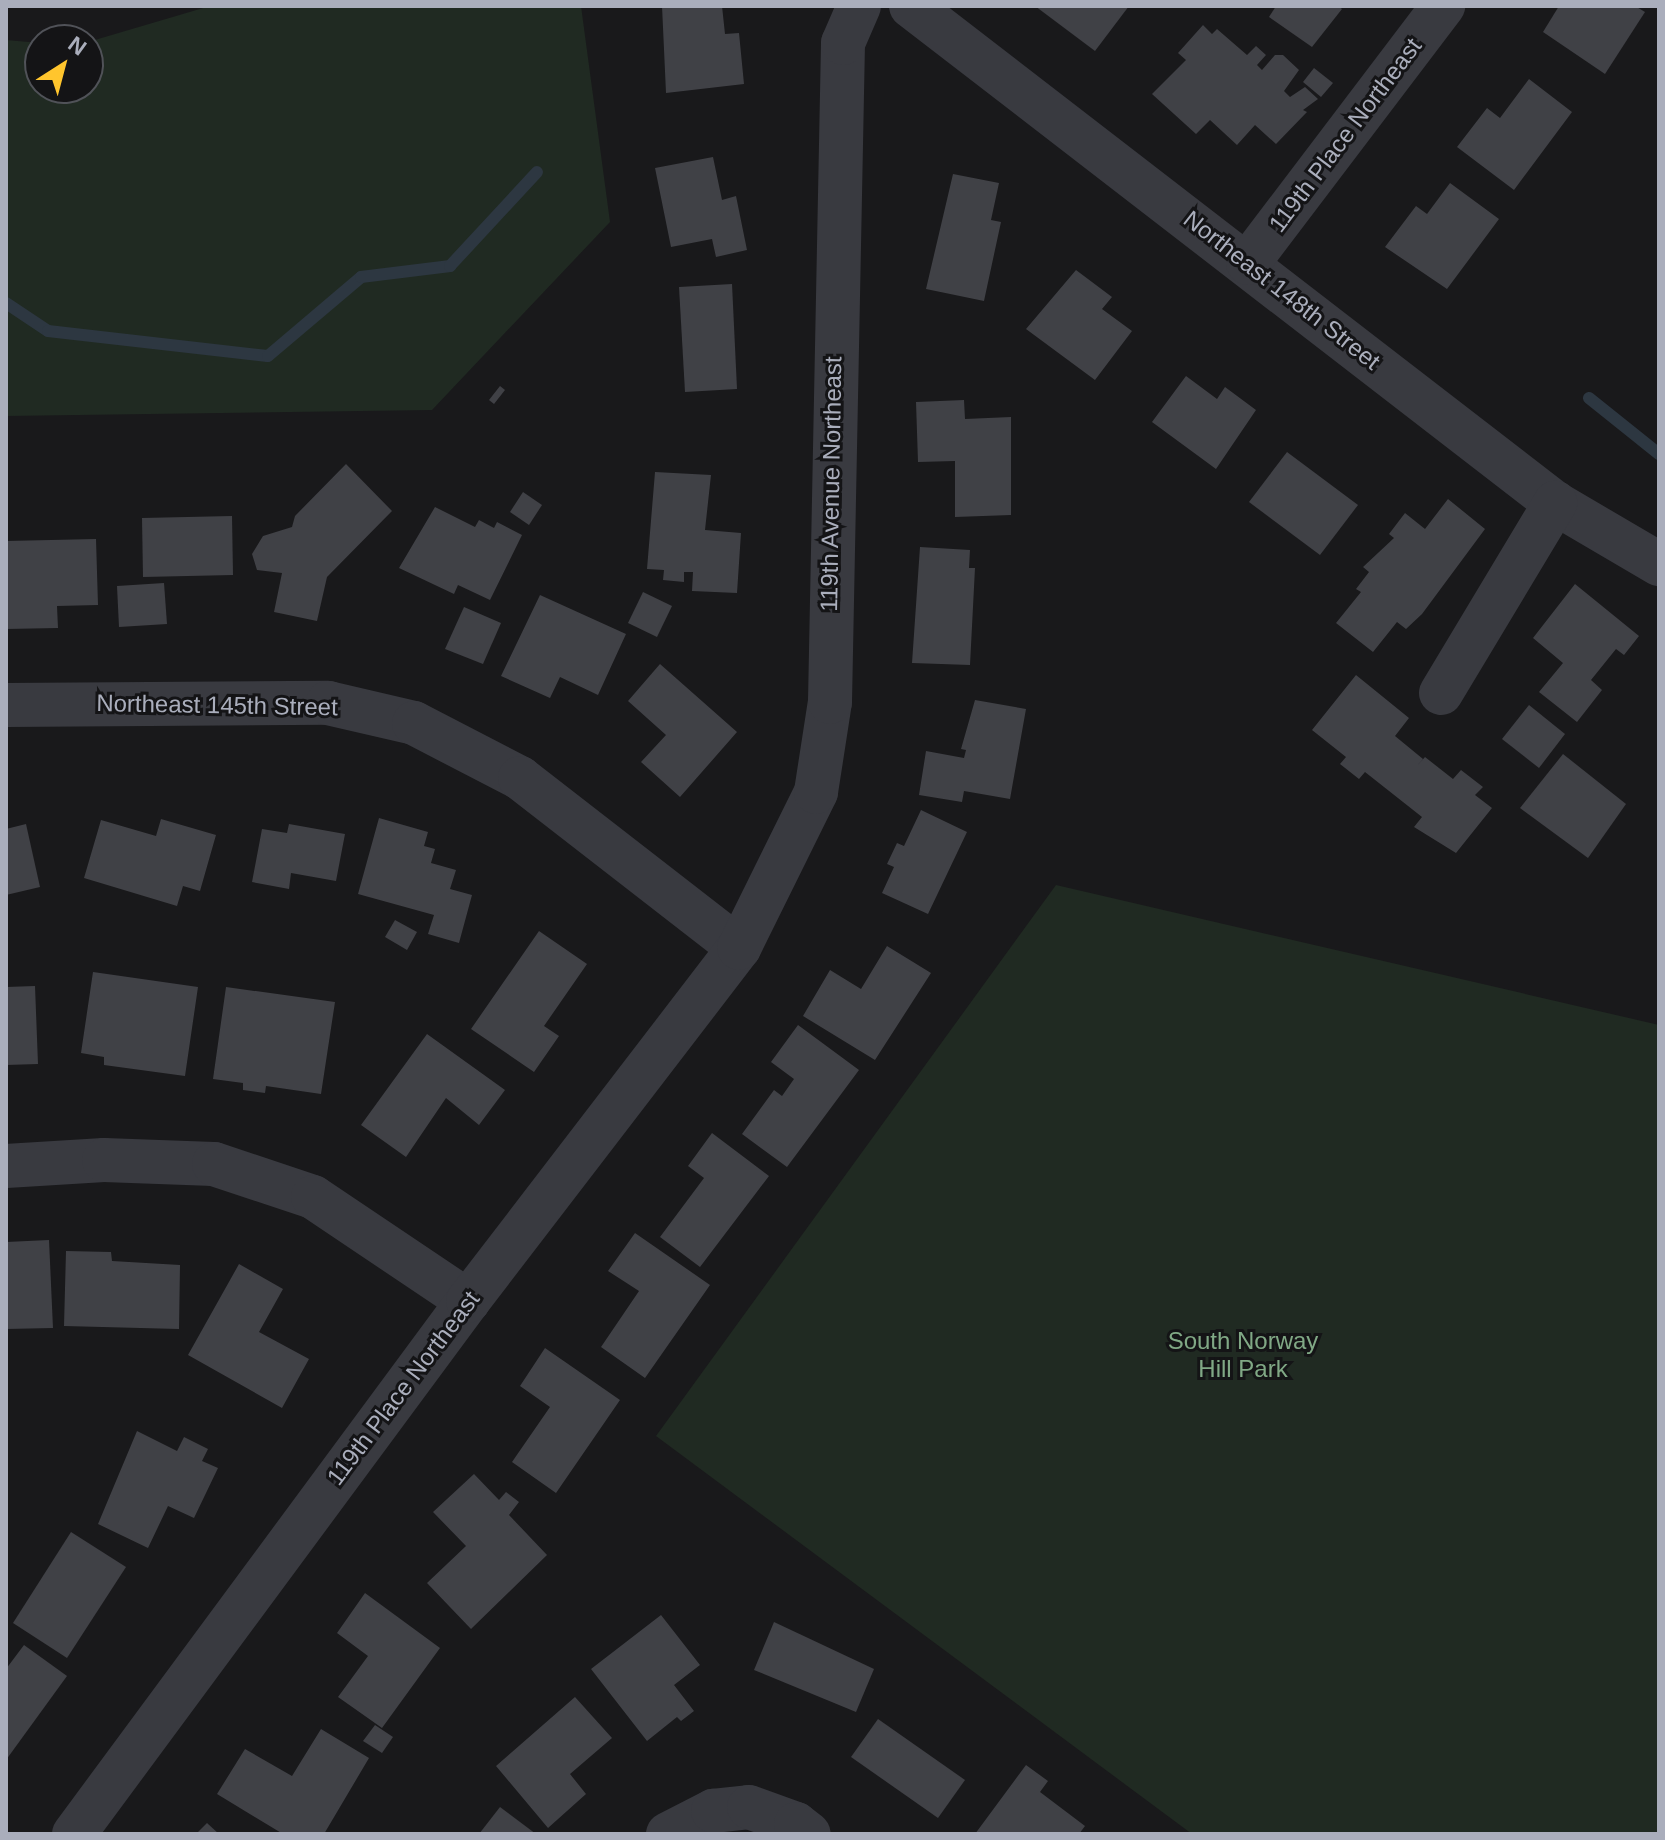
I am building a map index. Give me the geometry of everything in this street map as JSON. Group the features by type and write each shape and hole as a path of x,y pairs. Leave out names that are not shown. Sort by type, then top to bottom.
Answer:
{"street":[{"name":"119th Avenue Northeast","path":"739,948 816,792 830,702 843,43 859,6"},
{"name":"Northeast 148th Street","path":"911,6 1248,263 1555,503 1659,564"},
{"name":"119th Place Northeast","path":"1248,263 1443,6"},
{"path":"1441,693 1555,503"},
{"name":"Northeast 145th Street","path":"6,705 328,703 414,723 520,778 739,948"},
{"name":"119th Place Northeast","path":"74,1834 468,1301 739,948"},
{"path":"6,1166 104,1160 214,1164 313,1197 468,1301"},
{"path":"668,1834 713,1811 749,1807 796,1824 809,1834"}],"green space":[{"path":"210,6 581,6 610,222 432,410 6,416 6,40 24,42 24,104 104,104 104,37"},
{"name":"South Norway Hill Park","path":"1056,885 1659,1025 1659,1834 1192,1834 656,1436"}],"building":[{"path":"662,6 722,6 725,34 739,33 744,84 666,93"},
{"path":"1035,6 1129,6 1095,51"},
{"path":"1276,6 1338,6 1342,9 1312,47 1269,17"},
{"path":"1559,6 1635,6 1645,12 1605,74 1543,32"},
{"path":"1203,25 1212,34 1217,29 1247,55 1256,46 1266,55 1257,65 1262,70 1275,55 1283,55 1299,70 1284,91 1290,97 1305,87 1318,99 1303,110 1307,112 1276,144 1255,125 1237,145 1210,120 1196,134 1152,94 1186,60 1178,53"},
{"path":"1314,68 1333,83 1321,97 1303,82"},
{"path":"1529,79 1572,112 1514,190 1457,147 1487,108 1500,118"},
{"path":"713,157 722,200 736,196 747,250 716,257 712,239 671,247 655,168"},
{"path":"953,174 999,183 991,220 1001,222 984,301 926,289"},
{"path":"1450,183 1499,219 1447,289 1385,247 1416,206 1427,214"},
{"path":"1076,270 1112,297 1102,309 1132,331 1095,380 1026,329"},
{"path":"732,284 737,389 685,392 679,287"},
{"path":"1186,376 1217,399 1225,387 1256,410 1216,469 1152,422"},
{"path":"500,386 505,390 494,404 489,400"},
{"path":"964,400 965,419 1011,417 1011,515 955,517 955,461 918,462 916,402"},
{"path":"1287,452 1358,505 1320,555 1249,502"},
{"path":"346,464 392,511 327,577 317,621 274,612 282,573 257,570 252,554 263,536 292,527 295,516"},
{"path":"655,472 711,475 705,530 741,533 737,593 692,591 693,572 684,572 684,582 663,580 664,570 647,569"},
{"path":"523,492 542,505 529,525 510,512"},
{"path":"1448,499 1485,529 1422,614 1406,629 1397,622 1373,652 1336,623 1361,592 1356,589 1369,572 1363,567 1394,538 1389,534 1405,513 1425,529"},
{"path":"435,507 475,527 479,520 494,528 497,522 522,535 490,600 458,585 454,594 399,568"},
{"path":"232,516 233,575 143,577 142,518"},
{"path":"96,539 98,605 57,606 58,628 6,629 6,541"},
{"path":"920,547 970,550 969,568 975,568 970,665 912,663"},
{"path":"164,583 167,624 119,627 117,586"},
{"path":"1575,584 1639,636 1624,655 1616,649 1591,680 1602,690 1577,722 1539,692 1563,663 1533,638"},
{"path":"643,592 672,606 657,637 628,623"},
{"path":"540,595 626,634 598,695 560,677 550,698 501,676"},
{"path":"464,607 501,623 483,664 445,649"},
{"path":"660,664 737,732 680,797 641,762 666,735 628,701"},
{"path":"1356,675 1409,718 1395,736 1423,759 1416,767 1425,757 1453,779 1461,770 1483,787 1475,795 1492,808 1456,853 1414,827 1422,817 1365,772 1359,779 1340,764 1346,757 1312,730"},
{"path":"975,700 1026,709 1010,799 964,791 962,802 919,795 926,751 964,758 966,750 961,749"},
{"path":"1529,705 1565,734 1539,768 1502,739"},
{"path":"1563,754 1626,804 1588,858 1520,808"},
{"path":"921,810 967,832 928,914 882,893 894,867 887,864 897,843 904,846"},
{"path":"379,818 428,832 424,846 435,849 431,863 456,870 450,889 472,895 459,943 428,934 434,915 358,894"},
{"path":"161,819 216,835 200,891 183,886 177,906 84,878 101,820 156,836"},
{"path":"26,824 40,887 6,895 6,829"},
{"path":"289,824 345,834 336,881 291,873 289,889 252,882 262,829 287,833"},
{"path":"395,920 417,932 407,950 385,937"},
{"path":"539,931 587,964 544,1026 559,1036 534,1072 471,1029"},
{"path":"887,946 931,973 875,1060 803,1016 830,970 861,989"},
{"path":"93,972 198,987 185,1076 104,1065 104,1057 81,1053"},
{"path":"35,986 38,1064 6,1065 6,987"},
{"path":"226,987 335,1002 321,1094 266,1086 265,1093 243,1090 243,1083 213,1079"},
{"path":"798,1025 859,1070 787,1167 742,1134 774,1090 782,1096 794,1079 771,1062"},
{"path":"427,1034 505,1090 479,1125 446,1098 406,1157 361,1125"},
{"path":"712,1133 769,1176 700,1267 660,1237 704,1178 688,1166"},
{"path":"635,1233 710,1285 645,1378 601,1347 639,1291 608,1271"},
{"path":"49,1240 53,1328 6,1329 6,1242"},
{"path":"66,1251 111,1252 112,1261 180,1265 179,1329 64,1326"},
{"path":"239,1264 283,1289 259,1332 309,1359 282,1408 188,1355"},
{"path":"545,1348 620,1400 556,1493 512,1462 550,1407 520,1386"},
{"path":"137,1431 177,1451 184,1437 208,1449 202,1461 218,1468 194,1518 168,1506 148,1548 98,1524"},
{"path":"474,1474 499,1500 506,1492 519,1502 509,1515 547,1555 471,1629 427,1583 466,1546 433,1512"},
{"path":"71,1532 126,1567 67,1658 13,1623"},
{"path":"365,1593 440,1648 382,1728 338,1697 368,1656 337,1633"},
{"path":"661,1615 700,1665 674,1685 694,1711 681,1721 677,1717 647,1741 591,1669"},
{"path":"774,1622 874,1669 856,1712 754,1670"},
{"path":"24,1645 67,1676 6,1760 6,1669"},
{"path":"575,1697 612,1738 570,1774 586,1794 548,1828 496,1766"},
{"path":"878,1719 965,1780 938,1818 851,1757"},
{"path":"375,1725 393,1737 382,1753 363,1741"},
{"path":"321,1729 369,1758 324,1834 283,1834 217,1794 245,1749 292,1776"},
{"path":"1026,1765 1048,1781 1040,1792 1085,1826 1079,1834 975,1834"},
{"path":"500,1807 536,1834 479,1834"},
{"path":"207,1823 219,1834 196,1834"}],"waterway":[{"path":"6,303 48,331 268,356 361,277 450,266 537,172"},
{"path":"1589,398 1659,454"}]}
